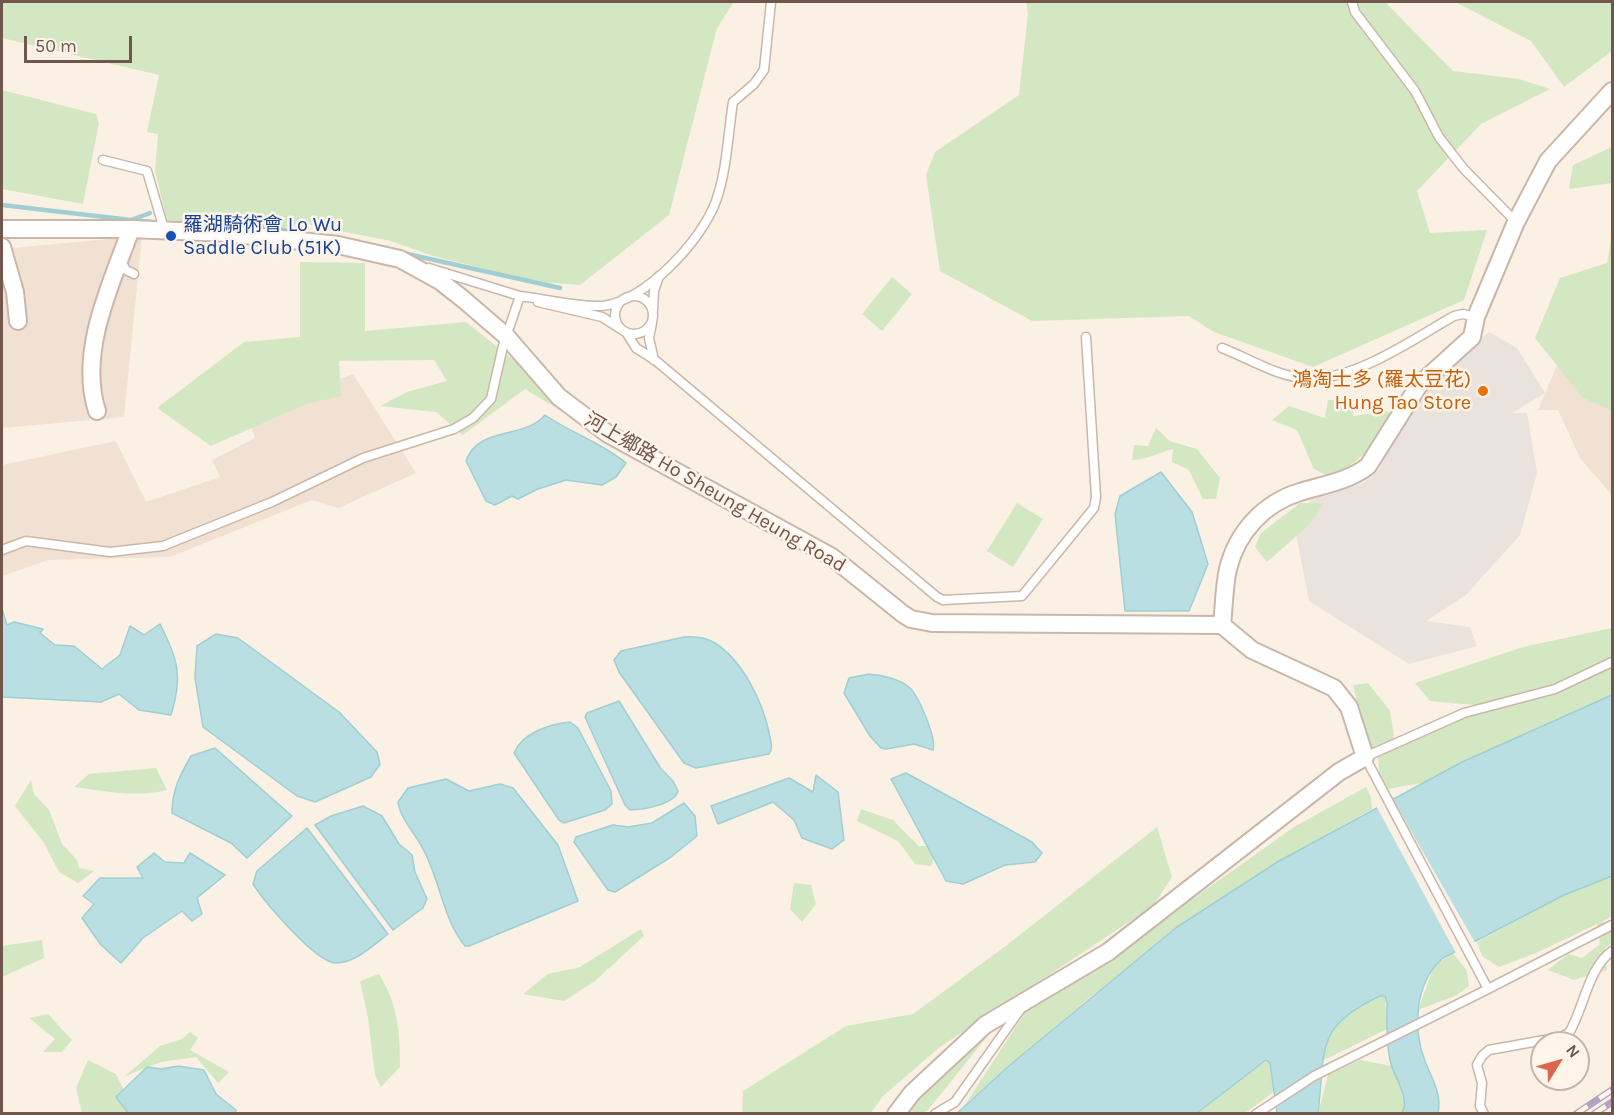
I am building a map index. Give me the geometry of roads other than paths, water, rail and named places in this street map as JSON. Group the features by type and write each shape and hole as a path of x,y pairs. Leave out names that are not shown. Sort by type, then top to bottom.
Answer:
{"street":[{"path":"896,1113 912,1093 985,1025 1108,952 1339,772 1365,758 1349,707 1334,688 1252,650 1222,625 1228,568 1246,531 1262,511 1283,497 1356,475 1368,466 1419,385 1472,337 1476,317 1516,222 1548,161 1612,91"},
{"name":"河上鄉路 Ho Sheung Heung Road","path":"2,229 164,229 309,240 364,249 400,260 440,281 506,336 559,397 608,434 832,557 892,606 912,619 932,622 1222,625"},
{"path":"97,411 90,380 93,350 131,229"},
{"path":"2,247 15,292 18,321"}],"lane":[{"path":"771,2 764,70 754,84 733,102 723,177 710,215 683,251 659,276 626,298 615,311 616,320 636,348 655,360 937,597 1018,598 1094,508 1096,497 1086,337"},
{"path":"1352,2 1355,12 1414,91 1439,137 1463,168 1516,222"},
{"path":"103,160 147,171 164,229"},
{"path":"120,260 126,270 134,274"},
{"path":"400,260 552,307 602,317 623,331 638,333 649,327 652,318 645,300 633,296 603,306 520,296"},
{"path":"655,360 649,339 654,291 659,276"},
{"path":"2,550 26,541 110,552 163,546 272,502 363,458 408,442 446,433 473,418 488,404 506,336 520,296"},
{"path":"1222,348 1288,375 1305,378 1322,377 1366,365 1454,316 1463,314 1476,317"},
{"path":"1488,989 1365,758 1464,713 1555,689 1612,662"},
{"path":"1256,1113 1314,1076 1612,925"},
{"path":"1484,1113 1480,1106 1482,1083 1477,1065 1482,1056 1489,1050 1561,1037 1569,1033 1591,982 1605,956 1612,951"},
{"path":"935,1113 955,1102 1028,1000"}],"water":[{"path":"545,415 626,463 616,477 602,485 566,480 538,489 518,499 512,496 495,505 486,501 466,461 472,450 491,437 526,428"},
{"path":"1161,472 1192,512 1208,564 1189,611 1125,611 1115,514 1120,496"},
{"path":"2,609 7,625 14,622 43,629 40,633 55,645 74,646 102,669 120,655 130,626 144,635 160,624 177,668 177,690 171,715 139,710 119,694 101,702 2,697"},
{"path":"216,634 238,638 339,712 377,752 380,764 371,777 315,802 297,796 203,727 195,678 197,646"},
{"path":"684,637 700,637 715,643 743,671 766,720 771,743 769,754 696,768 684,763 619,672 614,660 621,651"},
{"path":"869,674 891,678 910,688 926,718 934,745 933,750 914,744 881,748 870,736 844,693 849,678"},
{"path":"1612,695 1612,876 1564,895 1443,958 1434,968 1422,992 1418,1034 1439,1099 1438,1113 1402,1113 1403,1094 1389,1053 1387,1003 1385,996 1380,996 1358,1007 1333,1030 1323,1057 1318,1113 1277,1113 1270,1063 1266,1060 1197,1113 956,1114 1010,1065 1177,927 1279,861 1462,762"},
{"path":"619,701 661,769 673,781 678,791 676,796 665,803 636,810 630,810 625,805 585,717 587,713"},
{"path":"570,722 578,728 611,791 612,804 605,810 564,823 559,820 514,753 523,740 530,735 554,725"},
{"path":"215,748 292,816 247,858 231,843 172,813 177,783 191,756"},
{"path":"906,773 1032,842 1042,853 1035,862 1005,865 963,884 946,881 891,779"},
{"path":"816,775 838,792 844,840 832,849 802,838 794,820 773,802 718,824 711,806 789,778 813,792"},
{"path":"446,779 469,791 500,784 513,788 558,845 578,901 465,946 451,923 428,859 404,819 398,802 408,788"},
{"path":"684,803 695,816 697,836 671,857 615,892 608,890 574,842 576,837 613,825 628,827 652,823"},
{"path":"363,806 382,816 399,844 412,855 415,872 427,899 423,908 393,930 315,825 331,816"},
{"path":"307,828 388,934 364,953 350,960 336,963 316,953 268,904 253,884 257,871"},
{"path":"154,853 165,862 184,863 190,853 225,875 197,898 202,914 192,921 182,911 143,938 121,963 101,945 82,918 94,904 83,896 100,878 143,878 137,867"},
{"path":"178,1066 204,1070 216,1094 236,1110 235,1113 128,1113 116,1097 147,1067 161,1069"}],"waterway":[{"path":"2,205 131,220 150,213"},
{"path":"131,220 152,222"},
{"path":"211,224 253,225 307,234"},
{"path":"403,253 560,288"}],"railway":[{"path":"1576,1114 1612,1090"},
{"path":"1594,1114 1612,1102"}],"place":[{"name":"羅湖騎術會 Lo Wu Saddle Club (51K)","path":"171,236"},
{"name":"鴻淘士多 (羅太豆花) Hung Tao Store","path":"1483,391"}]}
